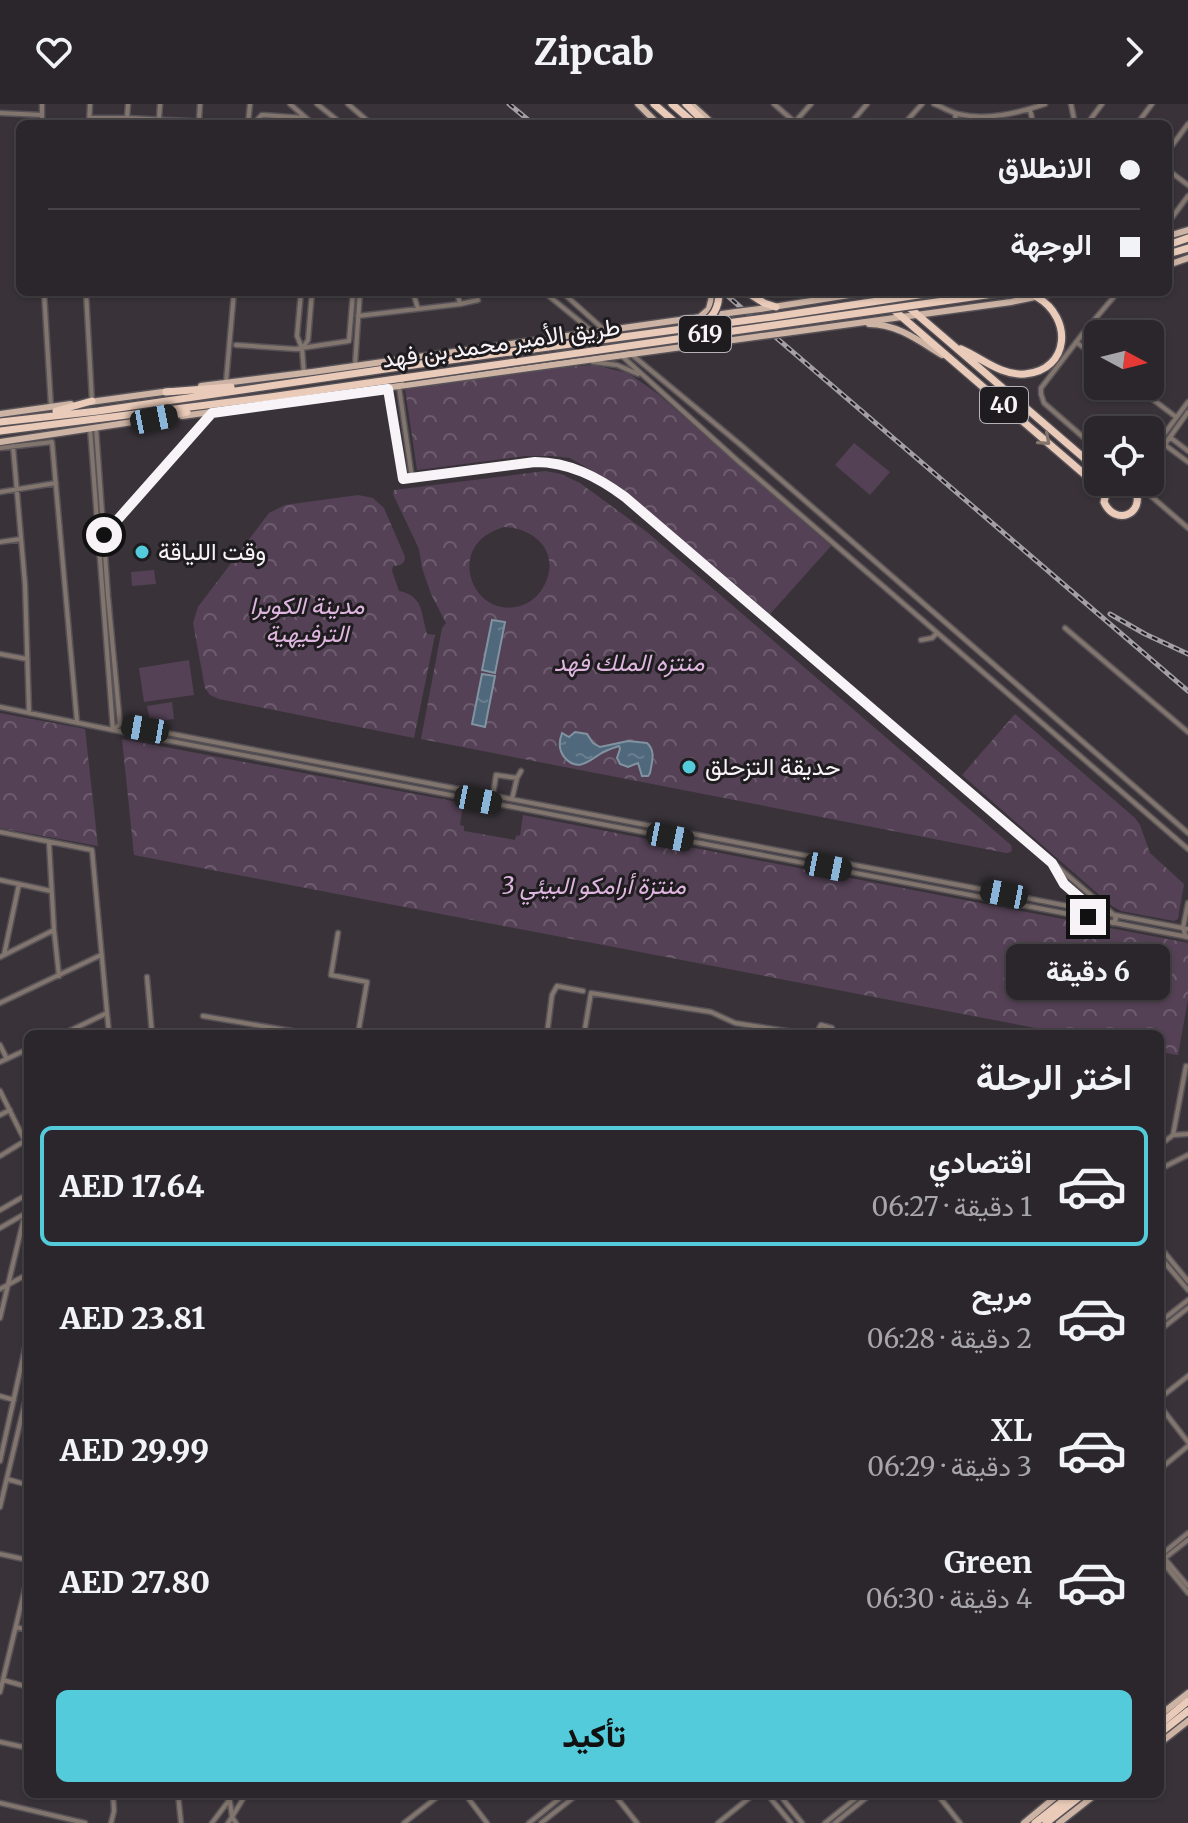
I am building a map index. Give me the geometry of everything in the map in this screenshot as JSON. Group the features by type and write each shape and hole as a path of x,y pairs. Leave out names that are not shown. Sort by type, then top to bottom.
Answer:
{"highway":[{"path":"654,104 672,120"},
{"path":"672,104 690,120"},
{"path":"688,104 702,120"},
{"path":"699,327 714,315 716,296"},
{"path":"753,296 776,307"},
{"name":"40","path":"875,296 1084,474"},
{"name":"40","path":"896,296 1084,458"},
{"name":"طريق الأمير محمد بن فهد","path":"0,422 98,411 911,296"},
{"name":"طريق الأمير محمد بن فهد","path":"0,431 270,397 979,296"},
{"path":"952,344 1011,374 1025,374 1046,367 1060,348 1061,325 1049,305 1037,297"},
{"path":"166,392 293,382"},
{"path":"154,419 270,397"},
{"path":"14,420 92,401"},
{"path":"1104,496 1107,508 1115,515 1122,516 1136,508 1139,496"},
{"path":"1164,1721 1188,1701"},
{"path":"1164,1730 1188,1711"},
{"path":"1035,1823 1067,1798"},
{"path":"1046,1823 1078,1798"}],"main road":[{"path":"638,104 654,120"},
{"path":"688,104 708,120"},
{"path":"700,317 709,309 714,296"},
{"path":"0,414 304,374 845,296"},
{"path":"0,442 13,443 154,419 388,389 1041,296"},
{"path":"853,323 897,328 952,360"},
{"path":"1164,1712 1188,1693"},
{"path":"1164,1739 1188,1721"},
{"path":"1024,1823 1054,1798"},
{"path":"1059,1823 1091,1798"}],"street":[{"path":"42,104 42,120"},
{"path":"127,118 128,104"},
{"path":"159,119 160,104"},
{"path":"290,104 308,120"},
{"path":"317,104 337,120"},
{"path":"348,104 366,120"},
{"path":"774,104 793,120"},
{"path":"798,120 811,104"},
{"path":"853,120 867,104"},
{"path":"908,120 922,104"},
{"path":"934,104 955,114 996,116 1045,104"},
{"path":"1030,109 1032,120"},
{"path":"0,113 42,115"},
{"path":"955,114 956,120"},
{"path":"258,120 262,115 305,118"},
{"path":"996,116 996,120"},
{"path":"102,120 179,120"},
{"path":"1172,146 1188,124"},
{"path":"1172,218 1188,196"},
{"path":"44,296 51,407"},
{"path":"86,296 92,401"},
{"path":"226,382 234,296"},
{"path":"301,296 297,336 302,348 304,374"},
{"path":"302,348 308,340 312,296"},
{"path":"236,345 302,348 349,341 353,296"},
{"path":"355,366 360,296"},
{"path":"414,296 418,309"},
{"path":"458,296 460,304"},
{"path":"549,296 1188,849"},
{"path":"566,296 1187,832"},
{"path":"1084,438 1044,403 1041,394 1043,384 1115,296"},
{"path":"358,316 478,300"},
{"path":"1076,342 1084,348"},
{"path":"647,368 646,359 652,350"},
{"path":"579,361 617,365 644,376"},
{"path":"399,387 412,478"},
{"path":"388,389 403,479 550,462 606,483 1114,915 1116,919 1113,923"},
{"path":"1154,400 1176,417"},
{"path":"1164,434 1188,403"},
{"path":"1188,412 1165,445 1188,462"},
{"path":"99,539 212,413"},
{"path":"93,428 120,724"},
{"path":"93,428 113,730"},
{"path":"1170,438 1188,451"},
{"path":"0,448 13,443 52,442 77,722"},
{"path":"13,443 25,584 29,712"},
{"path":"0,492 56,483"},
{"path":"1150,496 1188,528"},
{"path":"0,542 21,539"},
{"path":"1065,628 1188,732"},
{"path":"921,640 932,638 937,633"},
{"path":"0,654 27,659"},
{"path":"0,707 1113,923 1187,933"},
{"path":"113,730 120,724"},
{"path":"120,724 1033,899 1187,933"},
{"path":"167,741 169,733"},
{"path":"246,756 247,748"},
{"path":"335,773 336,766"},
{"path":"512,799 521,771"},
{"path":"493,796 496,775 517,778"},
{"path":"411,787 412,780"},
{"path":"445,794 446,787"},
{"path":"478,800 479,793"},
{"path":"519,808 520,801"},
{"path":"640,832 641,824"},
{"path":"0,832 92,850 109,1030"},
{"path":"729,848 730,841"},
{"path":"49,842 59,976"},
{"path":"828,867 830,860"},
{"path":"1052,863 1064,884 1086,903 1090,918"},
{"path":"916,884 918,877"},
{"path":"0,880 51,891"},
{"path":"2,956 19,884"},
{"path":"1032,906 1033,899"},
{"path":"1187,933 1188,903"},
{"path":"2,956 54,930"},
{"path":"338,933 331,975 367,982 359,1030"},
{"path":"0,1003 101,955"},
{"path":"147,977 152,1030"},
{"path":"548,1030 552,995 557,986 583,991"},
{"path":"585,1030 591,993 711,1012 735,1023 780,1030"},
{"path":"71,1030 107,1013"},
{"path":"203,1016 285,1030"},
{"path":"0,1045 7,1059"},
{"path":"0,1062 24,1051"},
{"path":"1173,1135 1186,1066"},
{"path":"0,1091 24,1135"},
{"path":"0,1115 10,1110"},
{"path":"1164,1142 1173,1135 1188,1134"},
{"path":"0,1156 24,1142"},
{"path":"1164,1167 1188,1155"},
{"path":"0,1210 24,1196"},
{"path":"0,1228 24,1214"},
{"path":"0,1318 24,1221"},
{"path":"1164,1252 1188,1281"},
{"path":"1164,1262 1188,1290"},
{"path":"0,1289 24,1276"},
{"path":"1164,1319 1188,1300"},
{"path":"1164,1327 1188,1308"},
{"path":"0,1461 24,1354"},
{"path":"1164,1395 1188,1376"},
{"path":"0,1396 14,1400"},
{"path":"0,1507 24,1407"},
{"path":"1164,1411 1188,1444 1164,1465"},
{"path":"7,1479 24,1484"},
{"path":"1164,1554 1188,1533"},
{"path":"1164,1555 1188,1540"},
{"path":"0,1554 24,1559"},
{"path":"1164,1560 1188,1586"},
{"path":"1164,1561 1188,1593"},
{"path":"0,1692 24,1593"},
{"path":"16,1627 24,1629"},
{"path":"3,1680 24,1686"},
{"path":"0,1742 24,1747"},
{"path":"111,1823 113,1798"},
{"path":"178,1798 181,1823"},
{"path":"212,1823 229,1798"},
{"path":"230,1798 232,1817 236,1823"},
{"path":"228,1823 244,1798"},
{"path":"404,1823 436,1798"},
{"path":"468,1798 487,1823"},
{"path":"529,1823 560,1798"},
{"path":"541,1823 573,1798"},
{"path":"617,1798 637,1823"},
{"path":"718,1823 749,1798"},
{"path":"770,1798 791,1823"},
{"path":"782,1798 802,1823"},
{"path":"825,1823 856,1798"},
{"path":"835,1823 866,1798"},
{"path":"940,1798 960,1823"},
{"path":"0,1803 85,1823"}],"green space":[{"path":"593,365 628,373 658,394 831,546 770,614 619,486 570,458 525,456 417,470 405,389"},
{"path":"854,443 890,472 870,495 835,465"},
{"name":"منتزه الملك فهد","path":"545,471 580,483 647,532 1011,845 1011,852 421,739 442,628 446,623 431,594 419,549 393,494 394,490","holes":["504,527 516,528 542,544 547,553 549,573 543,588 533,599 523,605 506,608 490,603 479,593 469,564 474,549 485,536"]},
{"name":"مدينة الكوبرا الترفيهية","path":"358,495 373,498 384,508 405,557 401,564 393,566 392,571 399,591 413,597 422,613 427,634 435,635 414,738 219,699 210,695 205,688 193,623 198,607 269,513 285,505"},
{"path":"154,570 156,584 132,586 131,572"},
{"path":"189,660 194,695 144,702 139,668"},
{"path":"172,702 174,719 150,722 147,706"},
{"path":"0,713 85,729 98,846 0,828"},
{"path":"1015,714 1135,818 1150,853 1184,884 1178,919 1174,921 1121,911 1112,906 962,775"},
{"name":"منتزة أرامكو البيئي 3","path":"122,739 463,803 460,825 464,826 464,831 515,840 520,835 523,815 1188,943 1188,999 1178,1055 1164,1053 1164,1030 1046,1030 134,855"}],"water":[{"path":"492,620 505,622 495,673 482,670"},
{"path":"482,674 495,676 485,727 472,724"},
{"path":"575,732 587,734 600,747 628,741 647,743 652,753 650,773 642,776 638,763 628,767 620,764 617,758 619,746 583,764 570,762 561,752 560,739 562,733 569,737"}],"railway":[{"path":"509,104 528,120"},
{"path":"728,296 1188,691"},
{"path":"1110,614 1188,654"}],"place":[{"name":"وقت اللياقة","path":"142,552"},
{"name":"حديقة التزحلق","path":"689,767"}],"route":[{"path":"104,535 212,413 388,389 403,479 550,462 606,483 1052,863 1064,884 1086,903 1088,917"}]}
